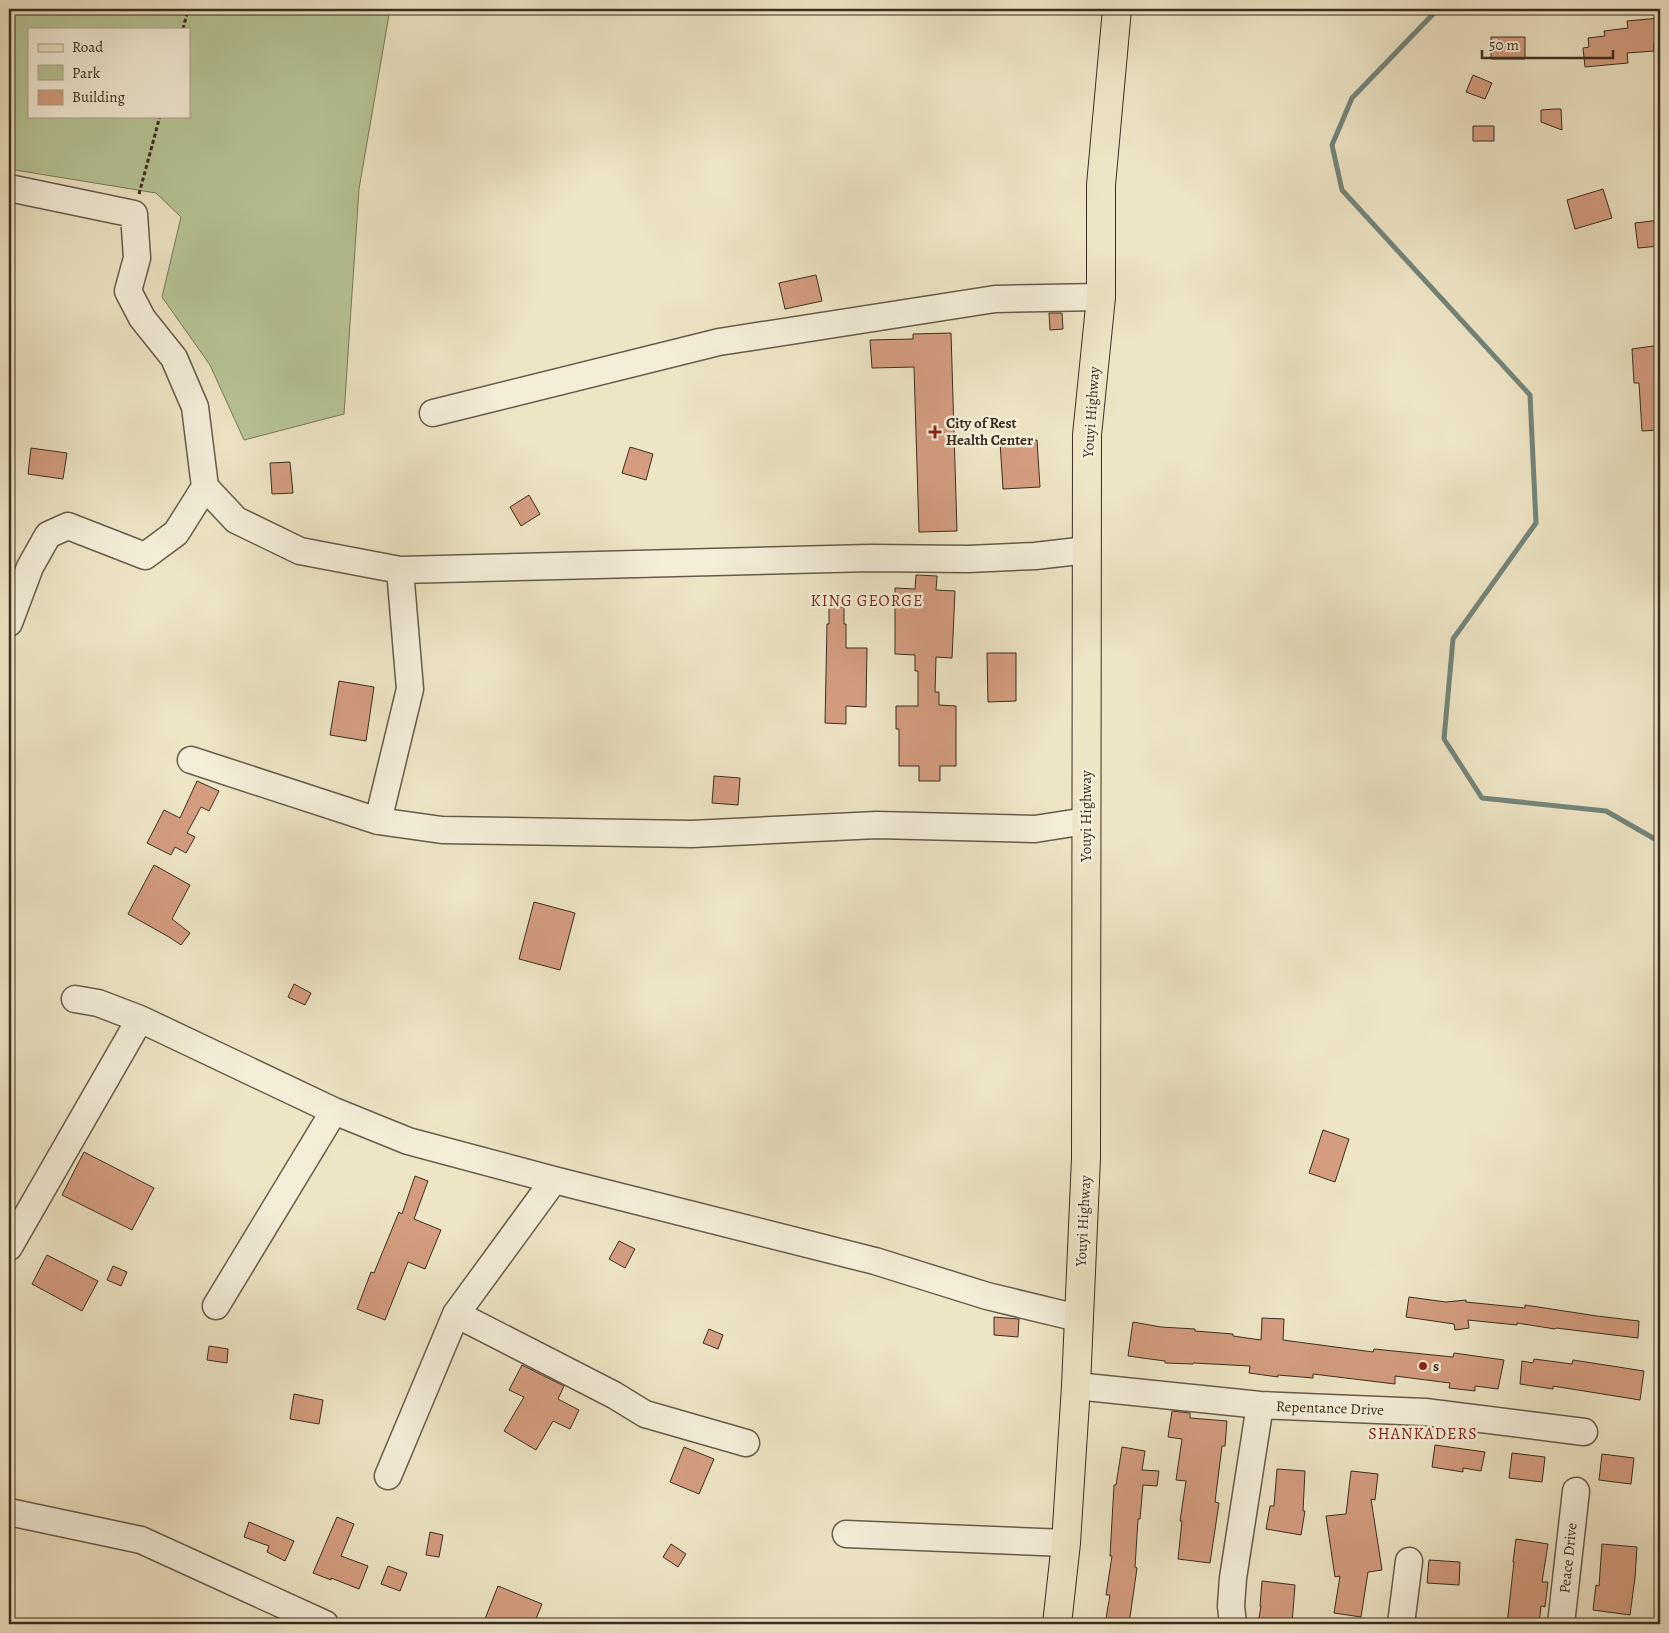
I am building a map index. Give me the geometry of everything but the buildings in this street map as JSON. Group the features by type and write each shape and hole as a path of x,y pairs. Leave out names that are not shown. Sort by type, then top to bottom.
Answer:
{"main road":[{"name":"Youyi Highway","path":"1057,1624 1066,1543 1076,1386 1086,1158 1088,435 1101,297 1101,185 1117,9"}],"street":[{"path":"9,188 134,214 137,258 128,291 142,318 174,358 195,407 205,487 236,520 300,551 400,570 870,558 968,559 1035,556 1087,550"},
{"path":"433,413 719,342 995,299 1101,297"},
{"path":"9,623 30,567 48,534 68,526 145,556 176,533 205,487"},
{"path":"378,822 410,689 400,570"},
{"path":"191,760 378,822 442,830 692,834 877,825 1035,829 1086,821"},
{"path":"74,999 98,1003 140,1019 334,1111 408,1141 865,1259 987,1296 1078,1318"},
{"path":"9,1247 140,1019"},
{"path":"216,1306 334,1111"},
{"path":"388,1476 456,1314 554,1180"},
{"path":"456,1314 614,1395 645,1414 746,1443"},
{"name":"Repentance Drive","path":"1076,1386 1260,1405 1425,1412 1584,1432"},
{"path":"1233,1624 1233,1578 1260,1405"},
{"name":"Peace Drive","path":"1561,1624 1576,1491"},
{"path":"9,1512 142,1540 325,1624"},
{"path":"846,1534 1066,1543"},
{"path":"1401,1624 1409,1561"}],"path":[{"path":"183,28 188,9"},
{"path":"134,214 159,118"}],"green space":[{"path":"9,9 390,9 359,189 344,414 244,440 210,365 162,297 181,217 156,193 9,169"}],"waterway":[{"path":"1438,9 1352,98 1332,145 1342,190 1530,395 1536,523 1453,639 1444,739 1482,798 1606,811 1660,842"}],"place":[{"name":"City of Rest Health Center","path":"935,432"},
{"name":"s","path":"1423,1366"}],"district":[{"name":"KING GEORGE","path":"867,600"},
{"name":"SHANKADERS","path":"1423,1433"}]}
